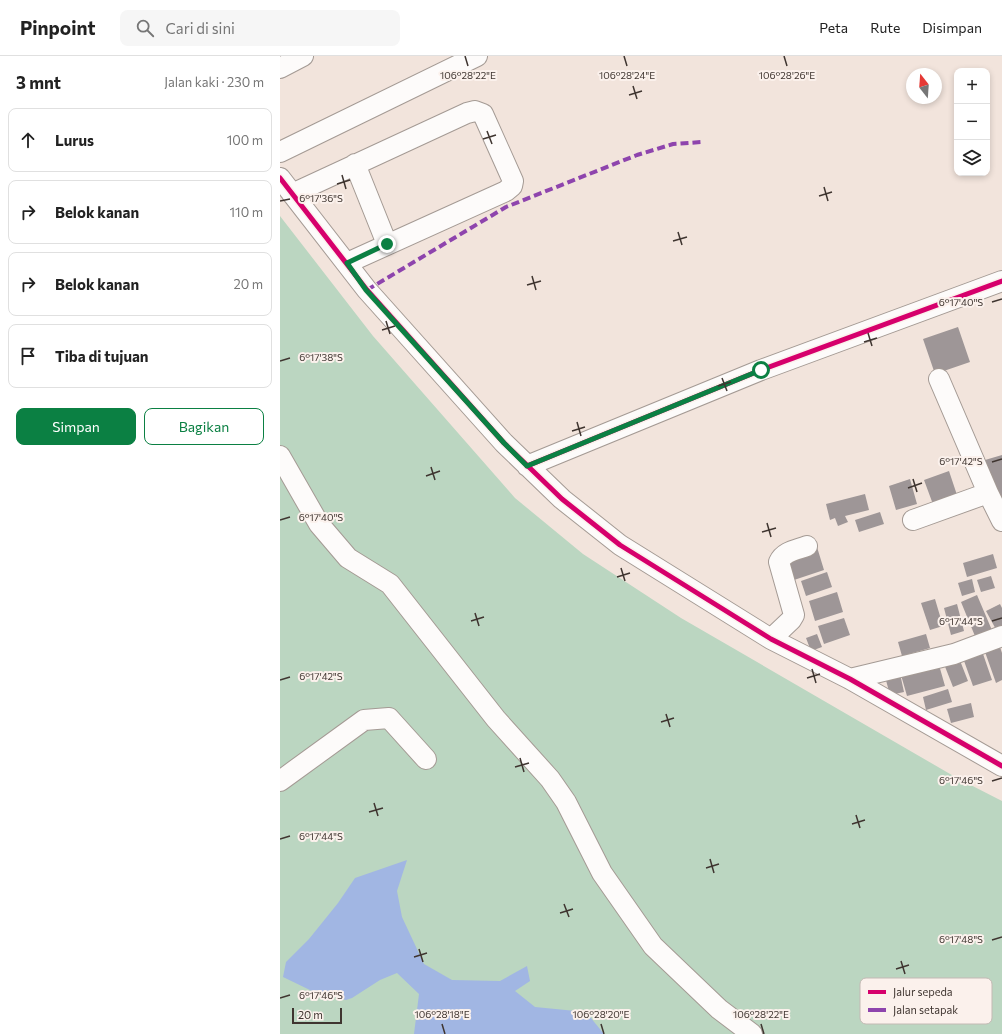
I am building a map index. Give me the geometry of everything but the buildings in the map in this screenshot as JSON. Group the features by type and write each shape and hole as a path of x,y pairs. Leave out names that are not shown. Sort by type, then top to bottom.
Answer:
{"street":[{"path":"280,68 303,56"},
{"path":"280,152 477,56"},
{"path":"292,194 467,113 476,111 483,114 513,181 512,186 506,191 347,263"},
{"path":"355,164 387,244"},
{"path":"280,178 347,263 366,290 504,443 562,499 620,545 771,638 850,679 1002,766"},
{"path":"527,466 761,370 1002,281"},
{"path":"939,379 988,493 1002,521"},
{"path":"280,456 319,524 348,558 390,584 496,719 550,779 566,802 602,873 653,946 719,1009 752,1034"},
{"path":"913,520 988,493"},
{"path":"771,638 792,620 794,615 779,562 781,557 786,553 807,546"},
{"path":"850,679 954,654 1002,636"},
{"path":"280,782 364,720 390,718 426,758"}],"green space":[{"path":"280,216 373,336 515,498 583,554 681,618 957,778 1002,801 1002,1034 280,1034"}],"water":[{"path":"407,860 397,891 402,917 424,964 452,980 500,981 527,966 530,981 515,991 535,1007 586,1012 604,1034 414,1034 419,994 397,973 380,980 352,998 346,1000 312,991 283,977 286,962 309,939 338,903 355,878"}],"marked path":[{"path":"367,290 506,207 637,155 673,144 702,142"}],"cycle path":[{"path":"280,178 367,290 504,443 562,499 620,545 771,639 850,679 1002,766"},
{"path":"527,466 761,370 1002,281"}],"route":[{"path":"387,244 347,263 366,290 504,443 527,466 761,370"}]}
